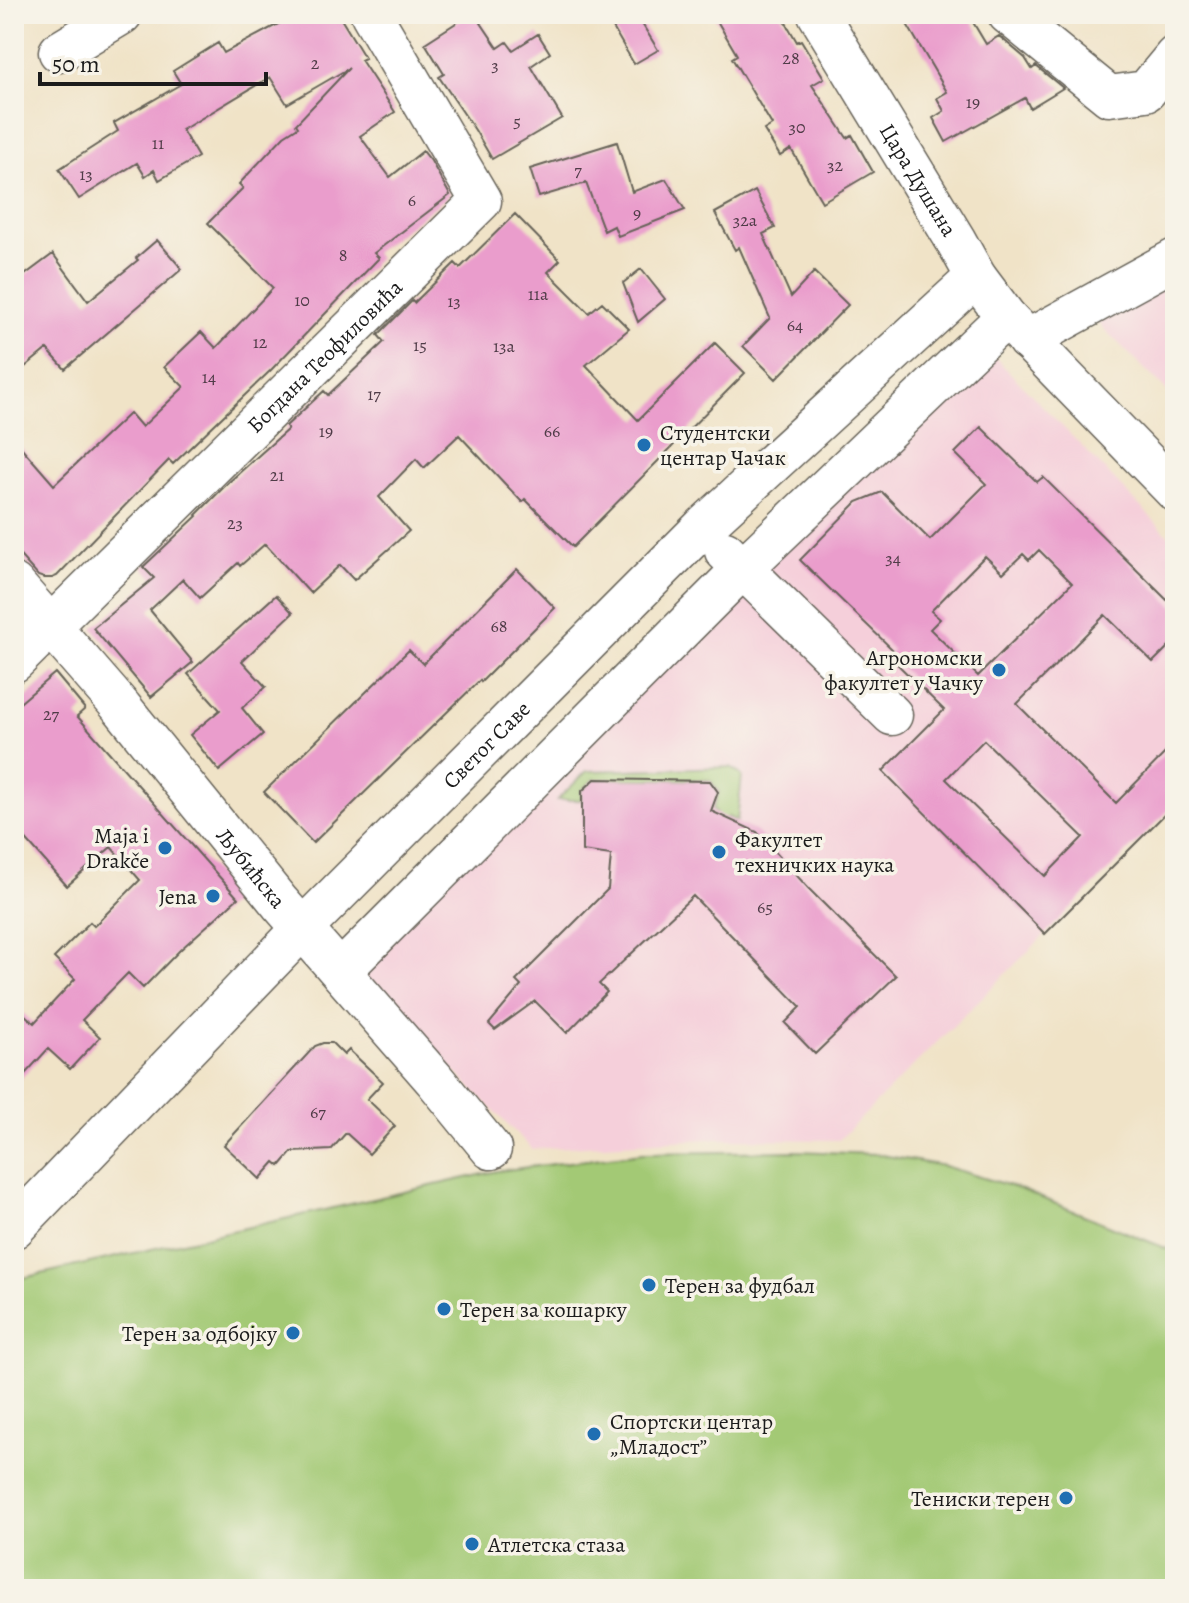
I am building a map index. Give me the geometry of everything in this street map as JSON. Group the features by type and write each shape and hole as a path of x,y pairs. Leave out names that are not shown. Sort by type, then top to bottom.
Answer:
{"street":[{"path":"59,52 122,14"},
{"name":"Богдана Теофиловића","path":"14,662 481,201 371,14"},
{"name":"Цара Душана","path":"818,14 976,277 1016,329 1175,491"},
{"path":"1008,14 1109,96 1146,91 1175,56"},
{"path":"341,971 742,569 1016,329 1175,259"},
{"name":"Светог Саве","path":"14,1228 303,928 702,528 976,277"},
{"path":"702,528 892,715"},
{"name":"Љубићска","path":"14,584 122,708 270,891 491,1149"}],"shaded area":[{"path":"1175,272 1175,399 1093,318"},
{"name":"Факултет техничких наука","path":"988,350 1175,542 1175,805 839,1140 710,1139 532,1149 354,971"}],"green space":[{"path":"731,767 742,776 737,821 728,817 723,821 713,809 719,792 710,780 595,779 581,791 581,800 557,800 587,771"},
{"name":"Спортски центар „Младост”","path":"796,1151 876,1154 944,1166 1017,1188 1175,1252 1175,1589 14,1589 14,1280 497,1171 642,1153"}],"building":[{"path":"278,14 338,14 365,58 361,60 395,112 360,136 390,177 423,151 450,195 374,253 379,258 270,371 173,464 169,460 57,576 38,576 14,549 14,439 54,485 130,413 142,427 184,387 164,367 201,332 216,348 273,288 208,223 243,188 239,184 284,136 298,127 296,124 349,68 287,104 270,77 182,130 198,157 159,180 154,170 145,176 137,163 79,199 59,169 118,131 114,123 181,84 173,71 218,43 224,53 282,22"},
{"path":"470,14 475,14 498,48 507,42 513,50 538,34 550,53 531,66 562,118 492,159 439,77 444,74 425,43"},
{"path":"605,14 636,14 658,50 634,64"},
{"path":"713,14 781,14 824,78 812,85 847,138 852,135 873,172 822,202 791,149 780,156 764,130 772,125 732,58 737,55"},
{"path":"901,14 968,14 986,44 999,36 1025,58 1032,69 1036,66 1063,88 1030,108 1025,98 946,142 933,118 944,111 937,98 947,92"},
{"path":"617,142 632,192 666,179 685,210 618,236 614,226 604,231 586,183 539,197 530,169"},
{"path":"755,191 775,228 763,234 791,297 814,272 848,305 776,379 743,346 770,318 739,247 735,250 715,213"},
{"path":"515,214 560,260 548,272 589,313 602,302 629,329 586,365 638,420 715,343 745,373 573,547 525,499 522,502 459,435 424,468 416,459 379,497 409,531 354,580 340,565 310,593 265,544 240,566 238,563 200,598 183,579 150,610 193,662 151,697 93,628 154,578 143,567 288,429 286,426 324,391 328,395 384,342 378,335 412,301 414,303 455,263 460,268"},
{"path":"157,240 182,269 65,369 47,349 14,376 14,283 53,254 88,301"},
{"path":"641,269 665,299 638,322 623,283"},
{"path":"981,427 1037,482 1043,477 1175,608 1175,640 1153,662 1105,615 1017,704 1116,803 1175,743 1175,804 1045,934 883,771 944,710 888,655 893,650 800,560 857,502 882,492 930,540 986,484 955,453","holes":["1039,550 1072,583 978,676 930,629 940,619 931,611 985,556 1003,573 1023,554 1029,560","984,740 1083,837 1045,876 946,779"]},
{"path":"517,569 555,608 313,843 264,792 409,650 423,664"},
{"path":"276,595 293,613 242,661 266,687 242,708 263,734 219,771 190,735 220,710 188,674"},
{"path":"55,673 85,709 77,716 238,898 143,988 128,973 82,1020 100,1037 70,1069 48,1049 14,1086 14,1005 34,1023 75,979 54,958 90,922 94,926 140,880 111,847 67,886 14,826 14,708"},
{"path":"595,779 710,781 718,792 711,811 757,832 896,976 815,1054 785,1023 801,1007 693,896 599,984 607,992 567,1033 535,1001 495,1030 489,1024 521,986 516,981 608,889 611,855 582,851 582,791"},
{"path":"332,1043 344,1055 349,1050 383,1082 367,1099 395,1126 369,1154 346,1133 331,1150 292,1152 280,1166 275,1162 260,1179 224,1145 315,1046"}],"place":[{"name":"Студентски центар Чачак","path":"644,445"},
{"name":"Агрономски факултет у Чачку","path":"999,670"},
{"name":"Maja i Drakče","path":"165,848"},
{"name":"Факултет техничких наука","path":"719,852"},
{"name":"Jena","path":"213,896"},
{"name":"Терен за фудбал","path":"649,1285"},
{"name":"Терен за кошарку","path":"444,1309"},
{"name":"Терен за одбојку","path":"293,1333"},
{"name":"Спортски центар „Младост”","path":"594,1434"},
{"name":"Тениски терен","path":"1066,1498"},
{"name":"Атлетска стаза","path":"472,1544"}]}
